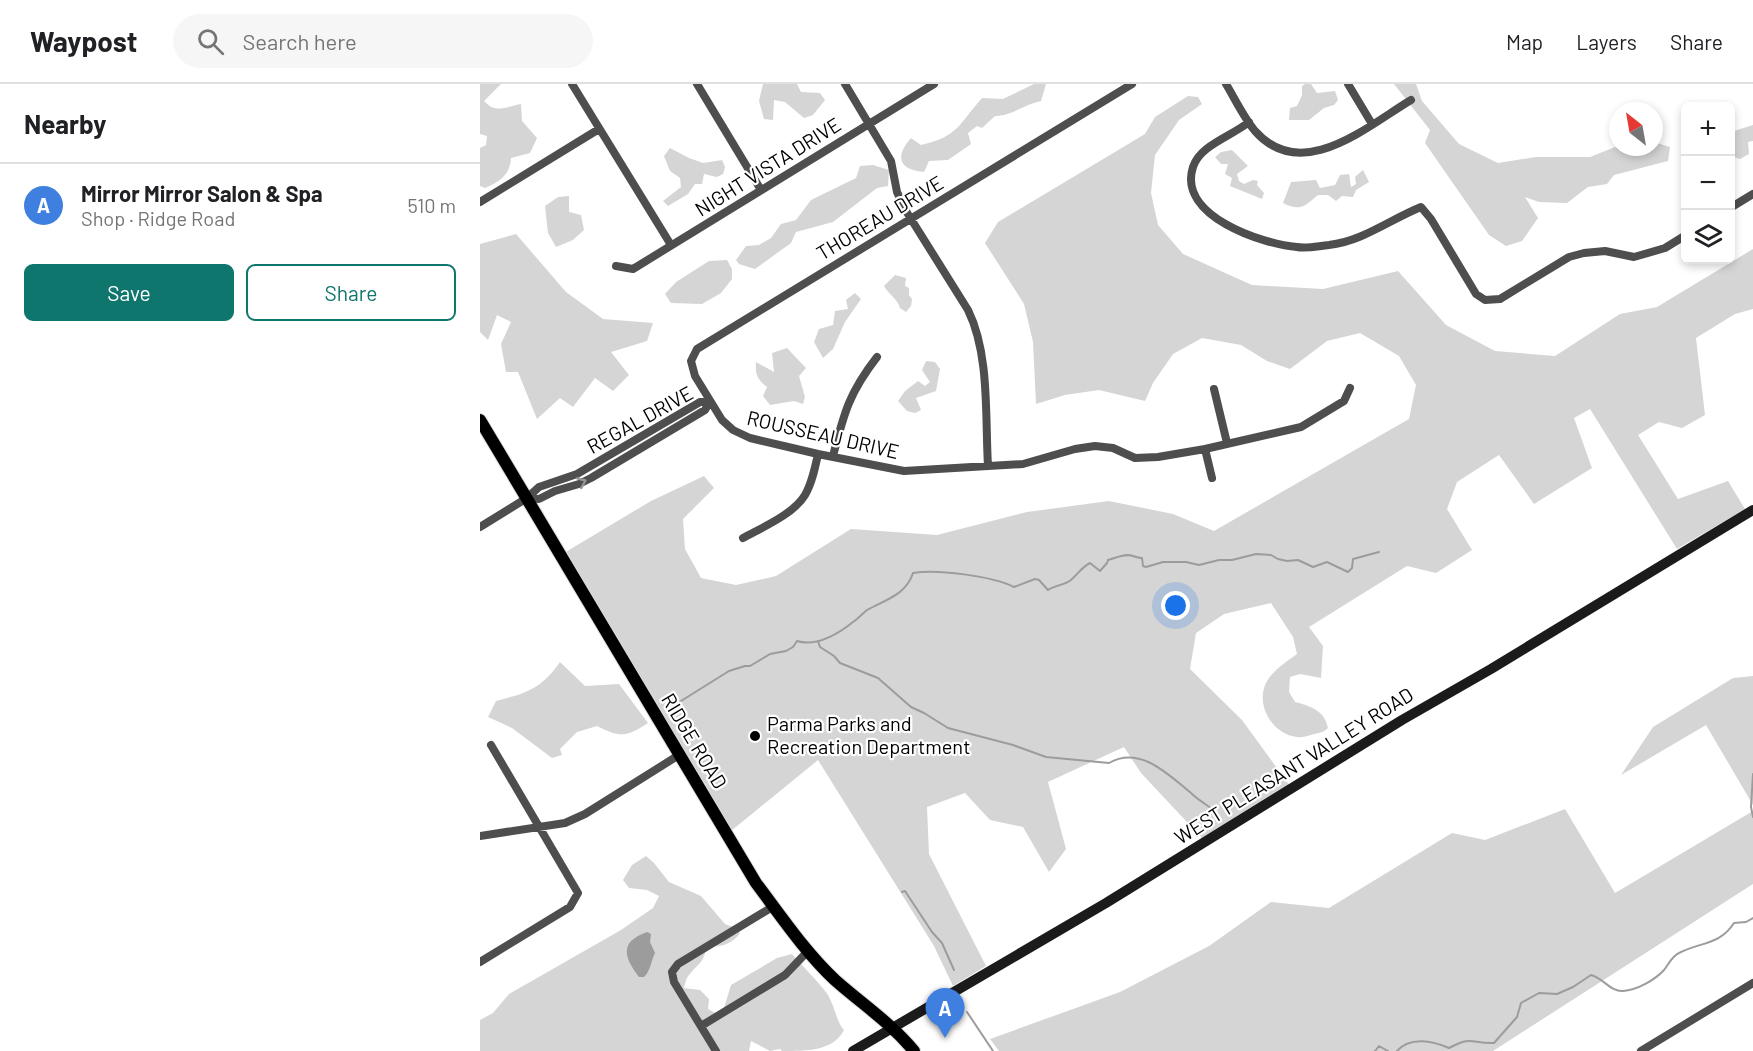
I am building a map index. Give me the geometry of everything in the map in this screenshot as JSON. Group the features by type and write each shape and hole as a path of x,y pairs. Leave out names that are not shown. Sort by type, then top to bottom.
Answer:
{"main road":[{"name":"RIDGE ROAD","path":"480,420 756,883 808,951 834,979 892,1027 914,1051"},
{"name":"WEST PLEASANT VALLEY ROAD","path":"853,1051 1106,903 1401,720 1491,669 1753,510"}],"street":[{"path":"572,84 671,245"},
{"path":"697,84 761,190"},
{"path":"845,84 891,161 897,192 910,218 968,310 976,327 982,348 988,466"},
{"name":"NIGHT VISTA DRIVE","path":"616,266 633,268 934,84"},
{"name":"THOREAU DRIVE","path":"710,402 690,366 691,357 697,349 1132,84"},
{"path":"1226,84 1256,131 1272,144 1290,152 1301,153 1328,149 1410,100"},
{"path":"1348,84 1372,124"},
{"path":"1249,122 1200,155 1192,168 1194,192 1204,208 1225,224 1274,244 1299,248 1332,245 1362,237 1421,207 1431,219 1476,294 1485,300 1500,298 1569,257 1605,251 1634,257 1665,248 1681,238"},
{"path":"480,202 599,129"},
{"path":"1735,205 1753,194"},
{"path":"833,456 851,395 877,357"},
{"name":"ROUSSEAU DRIVE","path":"710,402 722,420 733,430 750,438 904,471 1023,465 1075,449 1095,446 1113,448 1135,458 1158,457 1205,449 1301,427 1344,401 1350,388"},
{"path":"1214,389 1227,443"},
{"name":"REGAL DRIVE","path":"527,498 539,487 577,474 700,402 710,402"},
{"name":"REGAL DRIVE","path":"527,498 539,499 555,491 579,484 705,410 710,402"},
{"path":"1205,449 1212,478"},
{"path":"743,538 793,509 804,497 812,480 818,454"},
{"path":"605,458 610,466"},
{"path":"480,526 527,498"},
{"path":"480,962 570,907 578,893 491,745"},
{"path":"480,836 565,823 585,814 680,755"},
{"path":"716,1051 674,982 672,972 674,968 774,906"},
{"path":"701,1026 782,977 808,951"},
{"path":"1641,1051 1753,983"}],"shaded area":[{"path":"480,84 501,84 484,101 497,108 521,104 522,121 537,138 530,153 511,158 509,169 503,177 485,188 480,186 480,148 486,145 487,136 480,134"},
{"path":"763,84 797,84 801,92 820,93 825,100 813,115 804,118 785,102 774,100 773,120 764,119 759,101"},
{"path":"1034,84 1046,84 1041,101 1007,114 995,116 982,128 977,126 968,133 971,144 948,160 929,161 924,172 915,171 904,165 901,156 911,138 921,145 934,142 957,128 982,98 1003,99"},
{"path":"1311,84 1317,93 1335,91 1338,100 1334,105 1324,108 1309,120 1289,120 1290,108 1297,106 1302,95 1302,86"},
{"path":"1394,84 1416,84 1422,101 1459,144 1498,163 1536,157 1590,157 1609,149 1609,156 1663,156 1663,145 1670,147 1668,161 1614,175 1607,184 1588,187 1567,203 1539,202 1525,197 1538,218 1522,241 1506,246 1489,235 1425,143 1430,130"},
{"path":"1188,96 1198,97 1202,104 1179,120 1155,155 1151,193 1158,225 1183,254 1252,285 1323,289 1398,271 1446,325 1495,351 1555,356 1620,314 1657,307 1728,264 1735,264 1735,260 1753,249 1753,309 1735,314 1696,338 1705,415 1682,428 1659,422 1638,435 1678,499 1728,481 1745,509 1677,549 1590,409 1574,418 1592,468 1534,504 1499,455 1457,482 1447,509 1472,550 1436,573 1407,566 1309,627 1323,646 1321,678 1300,674 1290,677 1289,692 1295,702 1320,713 1328,728 1304,737 1288,735 1280,731 1268,718 1265,709 1263,692 1266,683 1276,671 1297,654 1293,637 1271,603 1224,614 1196,633 1190,669 1242,720 1290,786 1202,838 1141,773 1124,747 1048,782 1066,849 1049,872 1023,827 990,820 965,793 927,807 929,854 986,966 953,986 934,946 818,760 731,831 564,553 651,501 704,476 714,488 683,519 685,549 701,578 736,585 776,576 851,529 937,535 1027,512 1109,501 1173,514 1214,531 1409,419 1416,385 1399,356 1360,333 1327,341 1290,369 1267,361 1241,345 1202,338 1173,354 1153,383 1145,401 1099,390 1065,395 1036,404 1033,342 1024,304 985,243 998,222 1145,134 1155,117"},
{"path":"1753,125 1753,141 1748,142 1749,154 1740,159 1735,157 1735,131"},
{"path":"670,148 703,163 722,160 725,167 723,174 717,177 704,174 702,184 695,184 688,194 668,206 663,201 681,187 680,178 670,171 664,156"},
{"path":"1232,150 1248,166 1237,174 1239,181 1244,184 1253,180 1258,181 1257,185 1264,193 1262,199 1230,186 1232,178 1225,174 1228,164 1221,164 1215,157 1221,152"},
{"path":"873,165 889,170 888,186 877,188 833,222 796,232 791,243 755,269 739,264 736,260 746,246 759,245 771,238 781,224 796,220 811,200 856,178 860,166"},
{"path":"1363,170 1369,182 1356,190 1353,197 1342,196 1336,201 1328,195 1318,195 1306,205 1298,207 1283,203 1291,182 1316,180 1320,188 1335,185 1340,175 1349,174 1351,187 1356,184 1355,177"},
{"path":"569,196 569,212 581,215 584,230 573,240 556,247 548,233 545,206 558,197"},
{"path":"516,234 566,292 603,319 653,323 647,341 611,352 629,375 613,391 595,378 573,407 560,398 537,419 518,372 506,372 501,344 511,322 497,315 488,340 480,332 480,244"},
{"path":"727,260 732,269 732,279 721,293 702,304 671,303 665,294 676,282 709,261"},
{"path":"895,275 906,278 905,286 909,288 909,295 912,299 911,306 906,312 900,308 884,286"},
{"path":"855,293 861,299 845,322 833,349 823,358 814,342 819,329 833,325 835,311 848,309 846,300"},
{"path":"787,348 806,368 799,376 805,397 803,404 794,401 770,405 763,396 767,387 757,376 756,362 774,372 772,353"},
{"path":"926,361 935,362 940,369 936,391 916,398 921,410 915,413 907,411 898,401 905,391 918,381 925,386 930,382 922,370"},
{"path":"560,662 585,686 619,684 648,723 623,734 612,733 597,726 577,732 560,749 562,755 552,758 512,728 488,717 496,701 532,689 540,684"},
{"path":"1753,676 1753,805 1706,725 1621,775 1653,727 1733,678"},
{"path":"1565,809 1615,893 1753,811 1753,884 1493,1051 999,1051 990,1039 1120,992 1209,946 1271,902 1329,908 1452,833 1485,840"},
{"path":"646,856 669,882 701,896 725,924 736,928 740,933 734,940 725,944 706,946 703,959 688,976 684,988 700,990 709,999 708,1009 715,1013 724,1008 731,985 777,958 792,954 828,995 844,1030 839,1037 826,1046 801,1051 782,1051 780,1049 770,1051 751,1041 749,1051 480,1051 480,1020 493,1013 509,994 621,930 653,908 659,896 647,890 629,888 623,880 632,865"},
{"path":"647,932 651,934 650,942 655,953 646,975 639,977 630,963 628,945 632,940"}],"waterway":[{"path":"673,706 729,671 750,666 770,654 786,651 797,641 820,641 834,635 867,610 900,592 913,573 964,574 1014,587 1035,579 1039,580 1048,590 1069,582 1090,563 1100,571 1108,560 1123,555 1142,558 1143,566 1146,567 1163,562 1186,562 1199,565 1256,554 1271,555 1287,561 1298,560 1313,567 1327,562 1348,572 1352,568 1353,559 1379,552"},
{"path":"818,641 820,647 840,663 878,678 911,707 948,728 1013,745 1046,757 1109,763 1121,758 1143,760 1164,771 1217,813"},
{"path":"1753,774 1751,807 1753,817"},
{"path":"902,892 905,891 942,943 954,970"},
{"path":"1397,1051 1408,1043 1422,1041 1449,1048 1468,1041 1494,1043 1517,1017 1521,1003 1539,993 1557,994 1591,975 1619,991 1634,989 1656,977 1677,954 1716,939 1734,923 1746,922 1753,918"},
{"path":"967,1012 993,1051"},
{"path":"1375,1051 1379,1046 1388,1051"}],"place":[{"name":"Parma Parks and Recreation Department","path":"755,736"},
{"name":"Mirror Mirror Salon & Spa","path":"945,1038"}]}
